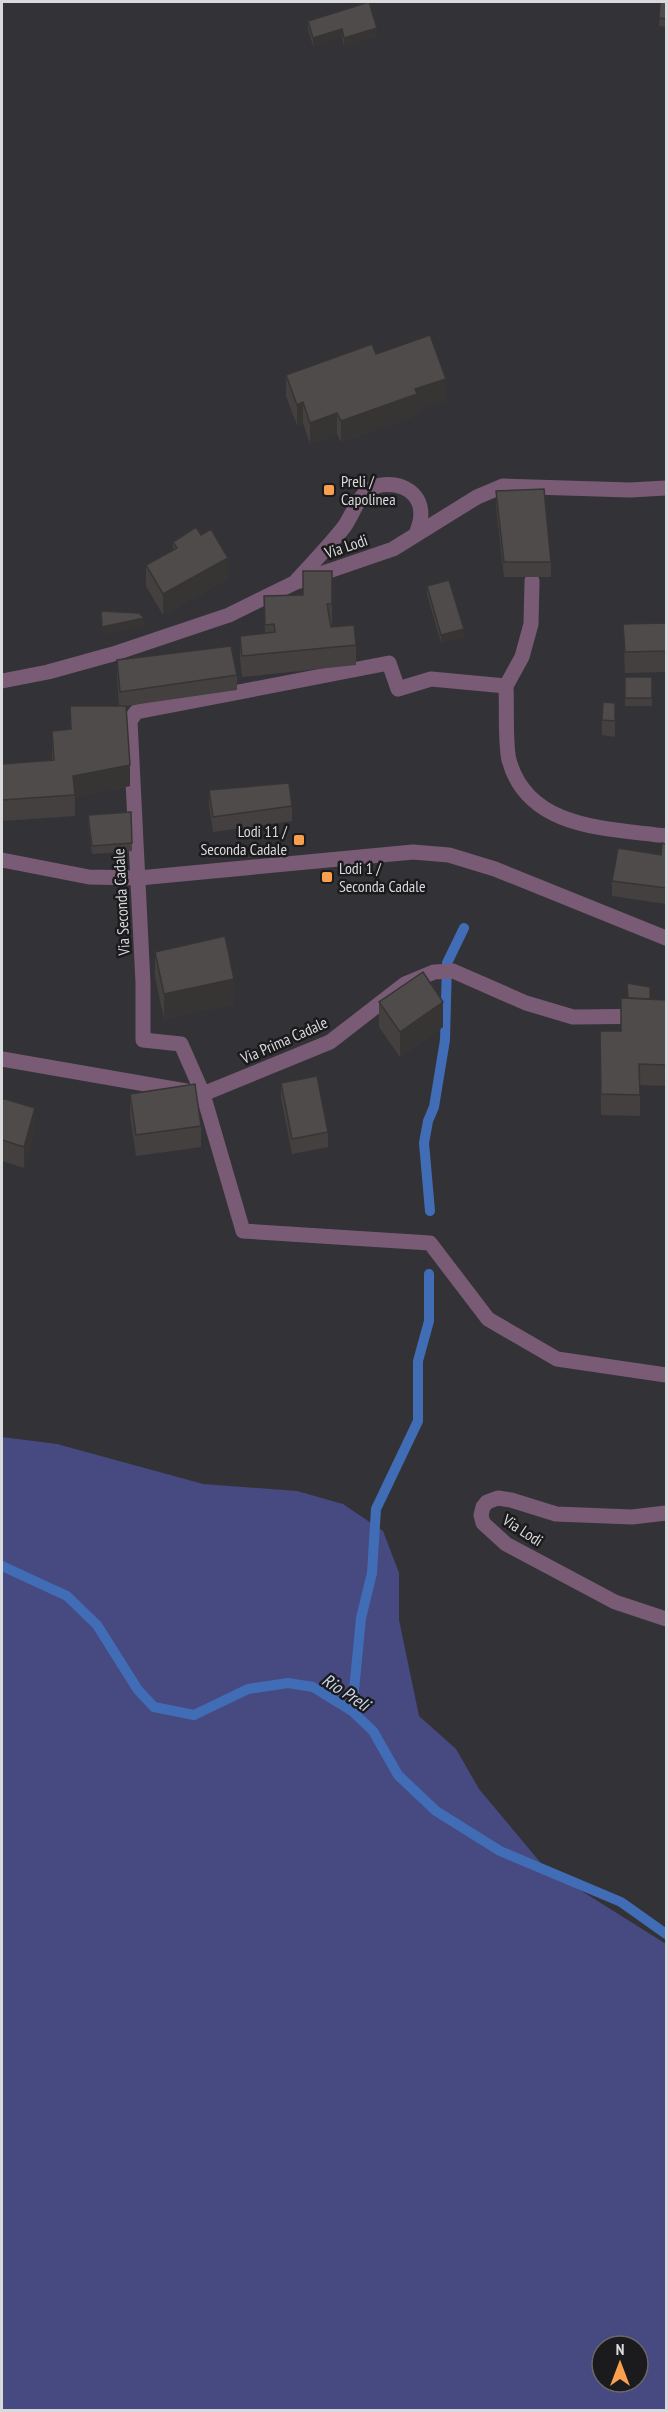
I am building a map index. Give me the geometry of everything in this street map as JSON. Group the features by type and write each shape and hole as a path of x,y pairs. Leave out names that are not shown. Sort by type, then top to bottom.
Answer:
{"street":[{"path":"294,583 345,526 366,492 377,485 400,486 418,500 421,522 416,534"},
{"name":"Via Lodi","path":"2,681 48,672 160,640 229,615 294,583 393,549 477,496 503,486 630,490 666,488"},
{"path":"532,581 531,624 522,657 506,686 509,759 525,794 547,813 587,826 666,836"},
{"name":"Via Seconda Cadale","path":"506,686 431,680 398,689 389,663 136,712 130,722 139,878 143,1040 181,1044 203,1094 243,1231 430,1243 488,1319 557,1359 666,1375"},
{"path":"2,860 89,877 139,878 413,852 449,855 495,869 666,938"},
{"name":"Via Prima Cadale","path":"203,1094 330,1042 405,984 434,972 453,971 526,1003 573,1017 666,1016"},
{"path":"2,1059 203,1094"},
{"name":"Via Lodi","path":"666,1513 632,1517 556,1514 498,1498 487,1502 483,1507 482,1515 483,1523 506,1544 615,1602 666,1619"}],"shaded area":[{"path":"2,1437 57,1444 203,1484 297,1491 343,1504 383,1531 399,1573 399,1620 419,1716 456,1749 479,1789 545,1868 666,1944 666,2410 2,2410"}],"building":[{"path":"369,2 377,28 344,38 342,29 313,38 308,21"},
{"path":"660,2 666,2 666,19 659,18"},
{"path":"430,335 446,379 415,389 417,394 341,421 337,413 310,423 303,402 297,405 286,375 372,344 376,354"},
{"path":"544,489 551,562 504,562 496,491"},
{"path":"196,527 201,535 211,529 228,558 163,594 146,565 177,548 173,542"},
{"path":"303,571 332,571 332,604 327,604 331,627 354,625 356,645 242,656 240,636 275,632 274,624 265,625 264,596 303,595"},
{"path":"449,580 464,629 441,635 427,586"},
{"path":"101,611 139,613 144,618 102,627"},
{"path":"666,623 666,651 625,652 623,624"},
{"path":"231,646 237,675 120,692 117,660"},
{"path":"625,677 652,677 652,698 625,698"},
{"path":"603,702 615,703 615,721 602,720"},
{"path":"70,706 126,706 130,765 73,776 75,795 2,800 2,764 54,760 52,731 71,729"},
{"path":"289,783 292,806 213,817 209,790"},
{"path":"131,812 132,843 92,846 88,815"},
{"path":"662,843 666,844 666,888 612,881 618,848 661,855"},
{"path":"225,936 234,979 164,994 155,952"},
{"path":"423,972 443,1002 400,1032 379,1002"},
{"path":"627,983 650,987 650,999 628,998"},
{"path":"621,998 666,1000 666,1065 639,1064 640,1095 601,1094 600,1031 621,1031"},
{"path":"317,1076 328,1132 292,1139 281,1083"},
{"path":"195,1084 201,1126 136,1135 130,1094"},
{"path":"2,1098 35,1108 24,1147 2,1140"}],"waterway":[{"path":"430,1211 424,1143 428,1121 434,1107 445,1040 447,963 464,928"},
{"path":"352,1711 361,1618 372,1573 376,1509 418,1421 418,1361 429,1321 429,1274"},
{"name":"Rio Preli","path":"2,1566 67,1596 97,1625 138,1690 154,1707 194,1715 248,1689 288,1683 313,1687 352,1711 373,1731 398,1775 436,1811 500,1851 621,1902 666,1934"}],"place":[{"name":"Preli / Capolinea","path":"329,490"},
{"name":"Lodi 11 / Seconda Cadale","path":"299,840"},
{"name":"Lodi 1 / Seconda Cadale","path":"327,877"}]}
